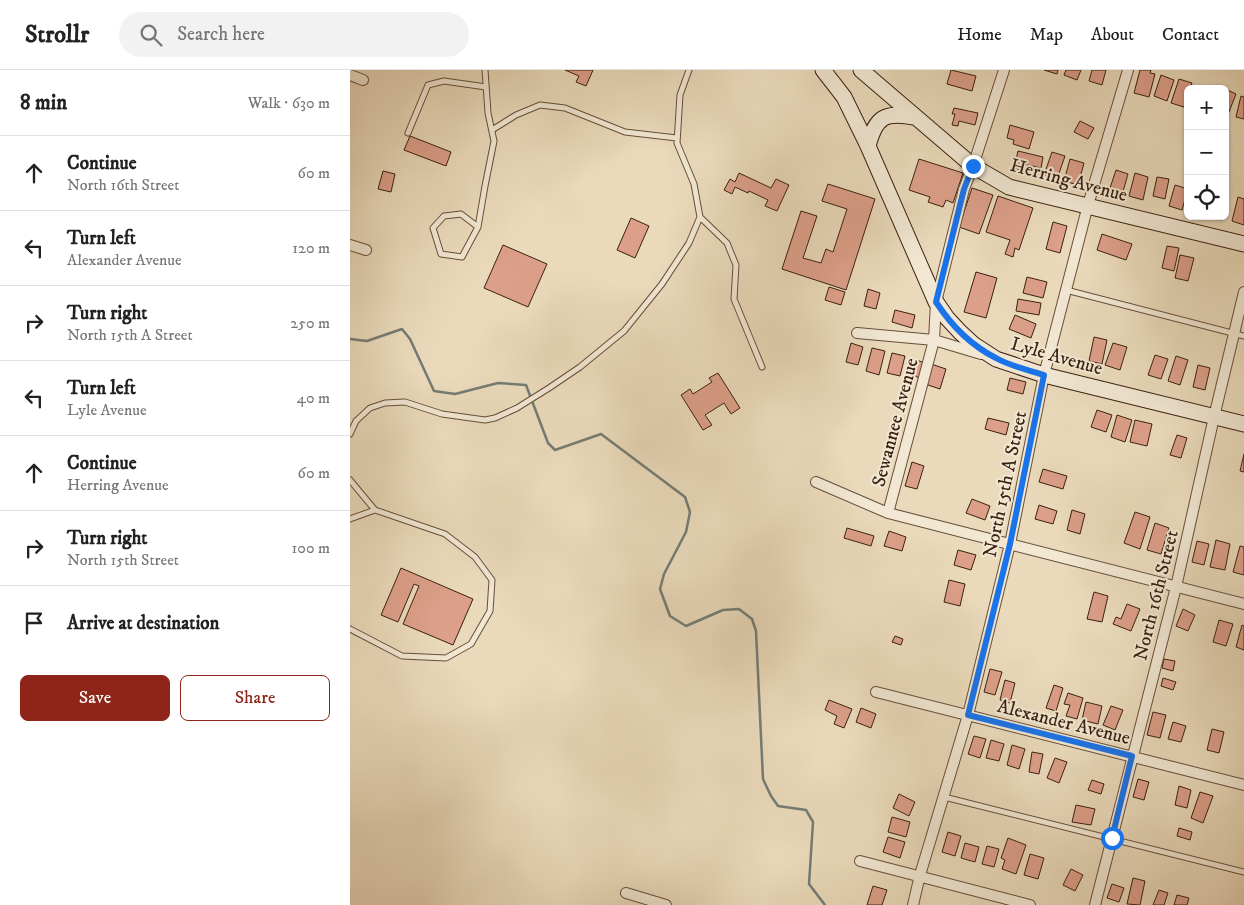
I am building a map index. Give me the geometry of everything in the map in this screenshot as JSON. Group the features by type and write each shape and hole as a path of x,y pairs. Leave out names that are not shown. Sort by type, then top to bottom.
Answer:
{"main road":[{"path":"823,70 844,97 868,146 936,302 960,332 973,344 996,358"},
{"name":"Herring Avenue","path":"861,70 973,166 1009,187 1244,244"},
{"path":"868,146 874,127 883,118 896,114 914,117"},
{"name":"Lyle Avenue","path":"996,358 1044,375 1244,424"}],"street":[{"name":"Sewannee Avenue","path":"888,513 934,340 936,302 964,189 1004,70"},
{"name":"North 15th A Street","path":"913,905 920,875 968,715 1010,544 1044,375 1088,206 1128,70"},
{"path":"350,75 363,80"},
{"path":"350,244 366,250"},
{"name":"North 16th Street","path":"1095,905 1176,587 1214,417 1239,335 1244,292"},
{"name":"Lyle Avenue","path":"857,333 934,340 996,358"},
{"path":"816,482 888,513 1244,604"},
{"name":"Alexander Avenue","path":"876,692 1244,785"},
{"path":"860,861 1030,905"},
{"path":"626,893 666,905"}],"lane":[{"path":"478,227 461,214 444,216 433,228 440,254 462,257 478,227 494,141 488,112 485,70"},
{"path":"350,434 356,421 370,408 385,403 405,402 442,414 485,420 495,418 517,408 549,388 624,331 662,284 689,242 700,217 694,184 677,143 680,95 689,70"},
{"path":"408,133 428,86 444,81 486,87"},
{"path":"492,130 516,115 540,105 565,108 625,132 677,138"},
{"path":"700,217 727,243 736,266 734,299 762,367"},
{"path":"1066,290 1239,335"},
{"path":"350,480 375,510 445,534 475,556 492,580 490,611 471,644 446,658 402,656 350,629"},
{"path":"350,519 375,510"},
{"path":"943,797 1244,872"}],"building":[{"path":"565,70 593,70 586,86 576,82 579,76"},
{"path":"951,70 976,76 972,91 947,84"},
{"path":"1044,70 1058,70 1057,74"},
{"path":"1066,70 1081,70 1077,80 1064,75"},
{"path":"1092,70 1106,70 1102,85 1089,81"},
{"path":"1140,70 1151,70 1150,73 1155,74 1149,97 1134,93"},
{"path":"1161,75 1174,80 1167,101 1154,96"},
{"path":"1179,79 1192,83 1191,85 1184,85 1184,107 1171,103"},
{"path":"1229,91 1236,94 1229,112"},
{"path":"1241,96 1244,97 1244,119 1236,117"},
{"path":"954,108 978,113 975,125 959,121 958,126 952,125 955,114 952,114"},
{"path":"1080,121 1094,128 1088,139 1074,132"},
{"path":"1010,125 1034,132 1029,149 1013,144 1014,140 1007,138"},
{"path":"410,136 451,152 446,166 404,150"},
{"path":"1018,151 1043,157 1041,168 1023,164 1021,170 1014,168"},
{"path":"1052,152 1065,156 1057,179 1044,175"},
{"path":"919,159 963,173 953,203 946,200 943,207 928,202 930,197 909,190"},
{"path":"1070,159 1084,163 1078,185 1064,181"},
{"path":"1116,170 1128,174 1122,195 1109,191"},
{"path":"383,171 395,174 391,192 378,189"},
{"path":"739,173 771,188 776,179 789,185 777,211 765,206 768,200 749,191 748,193 735,187 732,194 724,190 730,179 735,182"},
{"path":"1135,173 1148,177 1143,200 1129,196"},
{"path":"1157,177 1169,179 1165,199 1153,196"},
{"path":"828,184 875,199 846,290 782,269 801,211 817,216 803,258 821,263 826,249 833,252 847,209 822,201"},
{"path":"1175,185 1184,188 1182,210 1169,206"},
{"path":"972,188 993,195 979,234 959,227"},
{"path":"998,196 1033,208 1019,250 1015,248 1013,257 1005,254 1010,240 986,232"},
{"path":"1238,197 1244,199 1244,225 1232,221"},
{"path":"631,218 649,226 635,258 617,250"},
{"path":"1053,222 1067,226 1060,253 1046,249"},
{"path":"1102,234 1132,244 1126,260 1097,250"},
{"path":"503,245 547,264 528,307 484,288"},
{"path":"1167,246 1179,248 1174,271 1162,268"},
{"path":"1180,255 1194,258 1188,281 1175,278"},
{"path":"976,272 997,278 986,318 964,312"},
{"path":"1027,277 1047,282 1043,298 1023,293"},
{"path":"829,287 845,292 841,305 825,300"},
{"path":"868,289 880,293 876,309 864,306"},
{"path":"1018,299 1041,303 1039,315 1016,311"},
{"path":"895,310 915,315 912,328 892,322"},
{"path":"1015,315 1036,324 1031,338 1009,329"},
{"path":"1094,337 1107,340 1102,364 1089,361"},
{"path":"851,343 863,347 858,365 846,362"},
{"path":"1113,343 1127,347 1120,370 1105,365"},
{"path":"872,348 885,351 879,375 866,371"},
{"path":"892,353 905,356 900,376 887,373"},
{"path":"1155,355 1168,359 1161,379 1148,375"},
{"path":"1176,356 1188,360 1180,385 1168,381"},
{"path":"915,359 926,364 919,378 909,373"},
{"path":"931,364 946,369 940,389 925,384"},
{"path":"1198,365 1210,368 1205,390 1193,387"},
{"path":"718,373 740,408 731,414 724,403 705,415 712,425 703,430 681,395 690,389 693,394 712,382 709,378"},
{"path":"1010,378 1026,382 1023,394 1007,390"},
{"path":"1097,410 1112,415 1106,432 1091,427"},
{"path":"1117,415 1132,420 1125,442 1111,437"},
{"path":"988,418 1009,423 1006,435 985,429"},
{"path":"1135,420 1152,424 1147,446 1130,442"},
{"path":"1177,435 1187,438 1181,458 1170,455"},
{"path":"1244,454 1244,472 1240,471"},
{"path":"912,462 924,466 917,489 905,486"},
{"path":"1043,469 1067,476 1063,489 1039,482"},
{"path":"972,499 990,506 985,520 966,513"},
{"path":"1039,505 1057,511 1053,524 1035,519"},
{"path":"1072,510 1085,514 1080,534 1067,530"},
{"path":"1135,512 1150,517 1140,549 1124,543"},
{"path":"1155,523 1169,528 1161,554 1147,550"},
{"path":"847,528 874,536 871,546 844,538"},
{"path":"889,531 906,537 902,551 884,546"},
{"path":"1216,540 1230,544 1225,570 1210,567"},
{"path":"1197,541 1209,544 1204,565 1192,562"},
{"path":"1240,546 1244,547 1244,575 1233,572"},
{"path":"958,550 976,555 971,570 954,565"},
{"path":"401,568 473,599 453,645 403,624 419,586 414,584 398,622 381,615"},
{"path":"949,580 965,584 960,606 944,602"},
{"path":"1094,592 1108,596 1102,622 1087,619"},
{"path":"1127,604 1140,609 1131,631 1113,624 1116,617 1121,619"},
{"path":"1183,609 1195,615 1188,631 1176,626"},
{"path":"1219,620 1233,624 1226,646 1213,642"},
{"path":"1242,625 1244,626 1244,650 1236,647"},
{"path":"895,636 903,639 901,645 892,642"},
{"path":"1164,659 1175,661 1173,671 1162,668"},
{"path":"990,669 1002,672 995,695 984,692"},
{"path":"1163,678 1176,682 1173,690 1161,686"},
{"path":"1005,680 1015,683 1010,703 1000,700"},
{"path":"1054,685 1063,688 1056,711 1046,708"},
{"path":"1068,693 1083,698 1077,719 1066,716 1070,705 1064,704"},
{"path":"829,700 852,709 844,728 834,724 837,716 825,710"},
{"path":"1086,702 1102,706 1098,724 1082,720"},
{"path":"1111,706 1123,710 1115,730 1103,725"},
{"path":"861,708 876,714 871,728 856,722"},
{"path":"1153,712 1166,715 1160,738 1147,735"},
{"path":"1173,722 1186,726 1181,742 1168,739"},
{"path":"1212,729 1224,732 1219,753 1207,750"},
{"path":"974,736 986,739 980,758 968,754"},
{"path":"991,740 1004,744 999,761 986,758"},
{"path":"1012,745 1025,749 1019,769 1007,765"},
{"path":"1032,752 1043,754 1039,774 1029,772"},
{"path":"1055,758 1067,762 1059,783 1047,778"},
{"path":"1138,779 1149,782 1144,800 1133,797"},
{"path":"1092,780 1104,784 1101,794 1088,790"},
{"path":"1179,786 1191,790 1187,808 1175,805"},
{"path":"1200,792 1213,796 1203,823 1191,818"},
{"path":"899,794 915,802 909,816 893,808"},
{"path":"1076,805 1095,809 1091,825 1072,822"},
{"path":"892,817 910,822 906,837 888,832"},
{"path":"1179,828 1192,832 1190,840 1177,836"},
{"path":"948,832 961,836 955,856 942,852"},
{"path":"888,837 905,842 900,858 883,852"},
{"path":"1008,838 1026,845 1016,874 1002,869 1005,860 1001,858"},
{"path":"965,843 979,847 975,862 961,858"},
{"path":"987,846 999,849 994,867 982,864"},
{"path":"1030,854 1044,858 1038,879 1024,875"},
{"path":"1071,869 1083,875 1075,891 1063,885"},
{"path":"1133,878 1145,881 1140,905 1127,904"},
{"path":"1112,884 1124,888 1119,902 1107,898"},
{"path":"873,886 887,890 882,905 867,905"},
{"path":"1159,890 1168,893 1164,905 1153,905"},
{"path":"1177,895 1189,898 1187,905 1174,905"}],"waterway":[{"path":"350,339 367,341 402,329 410,339 434,391 455,394 498,383 526,385 548,443 555,450 601,434 685,497 690,512 686,532 664,574 660,589 670,616 686,626 723,610 739,609 752,619 756,631 763,779 778,806 806,810 813,822 809,884 825,905"}],"route":[{"path":"973,166 964,189 936,302 947,318 973,344 996,358 1044,375 1010,544 968,715 1132,756 1112,838"}]}
